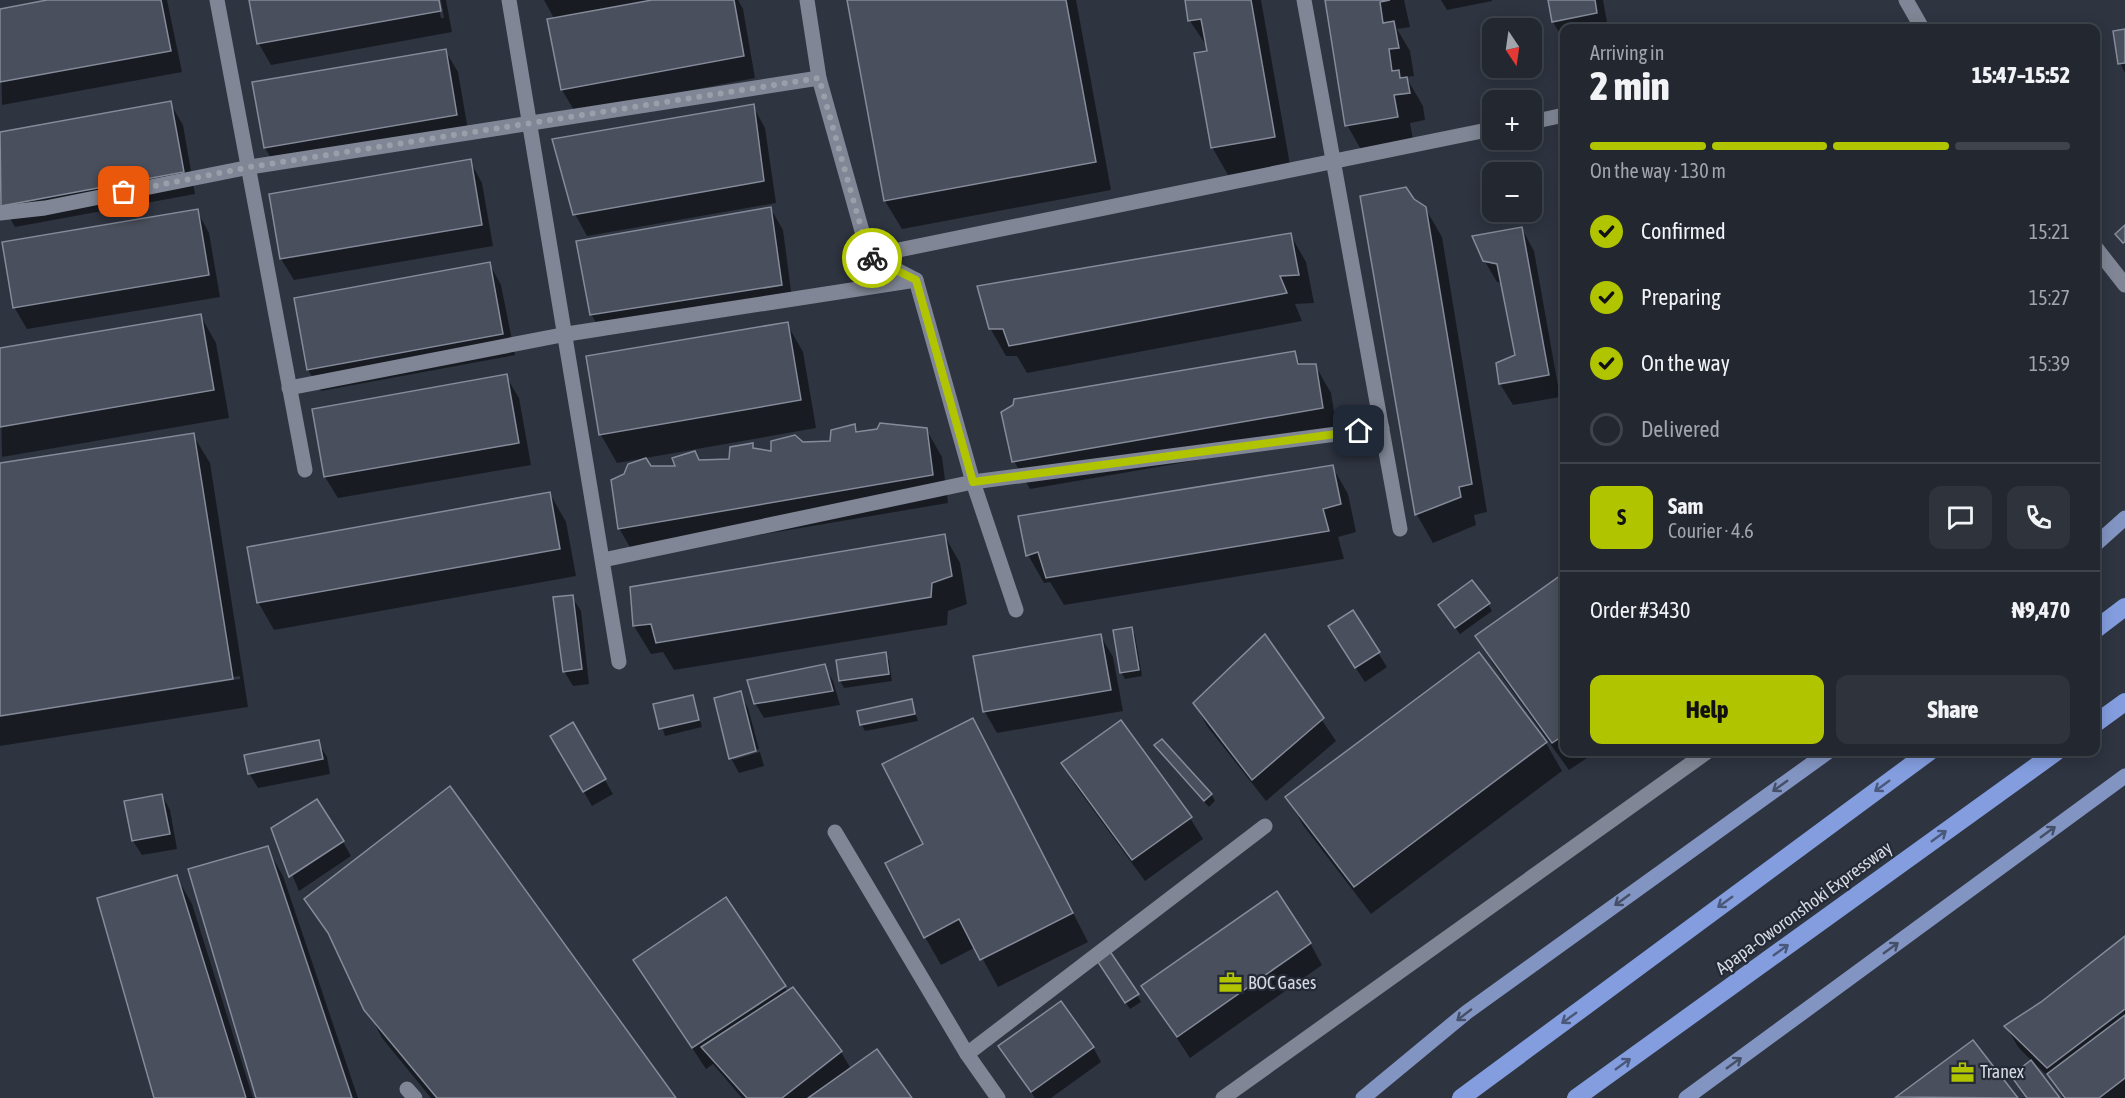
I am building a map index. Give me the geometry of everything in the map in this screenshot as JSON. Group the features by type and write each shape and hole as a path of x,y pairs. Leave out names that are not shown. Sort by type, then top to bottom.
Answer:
{"highway":[{"path":"2100,626 2125,607"},
{"path":"2100,720 2125,702"},
{"path":"1461,1098 1924,756"},
{"name":"Apapa-Oworonshoki Expressway","path":"1575,1098 2050,756"}],"main road":[{"path":"2100,540 2125,518"},
{"path":"1363,1098 1467,1012 1822,756"},
{"path":"1686,1098 2125,776"}],"street":[{"path":"217,0 305,470"},
{"path":"509,0 567,334 620,662"},
{"path":"807,0 819,78 869,256 916,280 973,482 1016,610"},
{"path":"1304,0 1331,160 1400,529"},
{"path":"1906,0 1920,24"},
{"path":"0,213 45,208 250,167 819,78"},
{"path":"1542,120 1560,116"},
{"path":"869,256 1482,131"},
{"path":"2100,253 2125,285"},
{"path":"289,388 567,334 916,280"},
{"path":"603,560 973,482 1382,428"},
{"path":"1223,1098 1701,756"},
{"path":"968,1054 1265,826"},
{"path":"835,832 968,1054 998,1098"}],"building":[{"path":"47,0 161,0 171,51 0,82 0,9"},
{"path":"249,0 439,0 441,11 257,44"},
{"path":"652,0 734,0 744,56 561,90 547,19"},
{"path":"847,0 1066,0 1096,162 884,201"},
{"path":"1185,0 1251,0 1275,137 1211,148 1194,53 1207,51 1201,19 1188,21"},
{"path":"1325,0 1390,0 1380,2 1383,23 1394,21 1399,48 1389,49 1392,71 1399,70 1400,78 1407,77 1410,93 1394,95 1398,117 1345,126"},
{"path":"1548,0 1595,0 1597,13 1552,22"},
{"path":"2125,29 2125,63 2118,64 2113,31"},
{"path":"446,49 457,115 264,148 252,82"},
{"path":"171,101 184,172 1,206 0,132"},
{"path":"754,104 764,181 573,215 552,139"},
{"path":"471,159 482,225 280,259 269,194"},
{"path":"1406,187 1414,199 1426,207 1472,484 1459,487 1461,497 1415,515 1360,196"},
{"path":"771,207 782,285 590,315 576,241"},
{"path":"198,209 209,275 13,308 2,242"},
{"path":"2125,225 2125,242 2123,243 2115,234"},
{"path":"1522,227 1549,375 1499,384 1496,363 1515,355 1497,264 1483,261 1472,236"},
{"path":"1291,233 1299,275 1280,276 1287,293 1009,346 1003,329 989,329 977,286"},
{"path":"490,262 503,334 307,370 294,298"},
{"path":"201,314 214,390 0,427 0,348"},
{"path":"788,322 801,400 599,435 586,356"},
{"path":"1295,351 1298,364 1316,364 1323,408 1012,462 1001,412 1013,405 1014,399"},
{"path":"507,374 519,443 324,477 312,409"},
{"path":"880,423 927,428 933,475 618,529 611,480 624,474 628,464 646,458 651,466 675,466 672,458 695,451 699,460 729,459 730,447 753,443 753,448 771,451 771,441 795,435 803,442 830,441 831,430 855,424 856,432 877,429"},
{"path":"194,433 233,679 0,716 0,463"},
{"path":"1333,465 1341,504 1323,509 1329,531 1046,578 1038,552 1026,556 1018,516"},
{"path":"550,492 560,549 257,603 247,547"},
{"path":"945,534 952,576 932,583 931,597 656,643 651,624 633,626 630,587"},
{"path":"1560,576 1560,738 1552,743 1475,636"},
{"path":"1472,580 1490,603 1455,628 1438,605"},
{"path":"573,595 582,669 563,672 553,597"},
{"path":"1353,610 1380,652 1355,668 1328,626"},
{"path":"1132,627 1139,670 1120,673 1113,630"},
{"path":"1101,634 1111,690 983,712 973,656"},
{"path":"1265,634 1324,718 1252,780 1193,703"},
{"path":"886,652 889,674 839,681 836,660"},
{"path":"1479,652 1547,742 1354,887 1285,797"},
{"path":"825,664 833,691 754,704 747,680"},
{"path":"741,691 756,751 729,759 714,698"},
{"path":"693,695 699,720 659,729 653,704"},
{"path":"912,699 915,714 860,725 857,711"},
{"path":"973,718 1073,913 980,960 959,919 924,938 885,863 923,844 882,764"},
{"path":"1121,720 1192,817 1132,860 1061,763"},
{"path":"573,722 606,779 583,792 550,736"},
{"path":"1162,739 1212,794 1204,801 1154,745"},
{"path":"319,740 323,759 248,774 244,755"},
{"path":"450,786 676,1098 437,1098 364,1010 328,933 304,899"},
{"path":"162,794 170,834 132,841 124,801"},
{"path":"317,799 344,841 289,877 271,828"},
{"path":"268,846 352,1098 256,1098 188,869"},
{"path":"177,875 246,1098 154,1098 97,898"},
{"path":"1277,891 1311,943 1177,1037 1141,986"},
{"path":"726,897 786,986 692,1048 633,960"},
{"path":"2125,936 2125,1009 2047,1068 2004,1026 2041,1002"},
{"path":"1109,950 1139,994 1125,1003 1096,959"},
{"path":"793,987 842,1051 782,1098 747,1098 701,1047"},
{"path":"1061,1001 1094,1047 1031,1092 998,1046"},
{"path":"2125,1015 2125,1078 2099,1098 2065,1098 2047,1074"},
{"path":"1973,1040 2018,1098 1896,1097"},
{"path":"877,1049 912,1098 808,1098"},
{"path":"2031,1060 2060,1098 2027,1098 2011,1076"}],"way so far":[{"path":"124,192 250,167 819,78 869,256 872,258"}],"place":[{"name":"BOC Gases","path":"1230,983"},
{"name":"Tranex","path":"1962,1072"}],"route":[{"path":"872,258 916,280 973,482 1359,431"}]}
